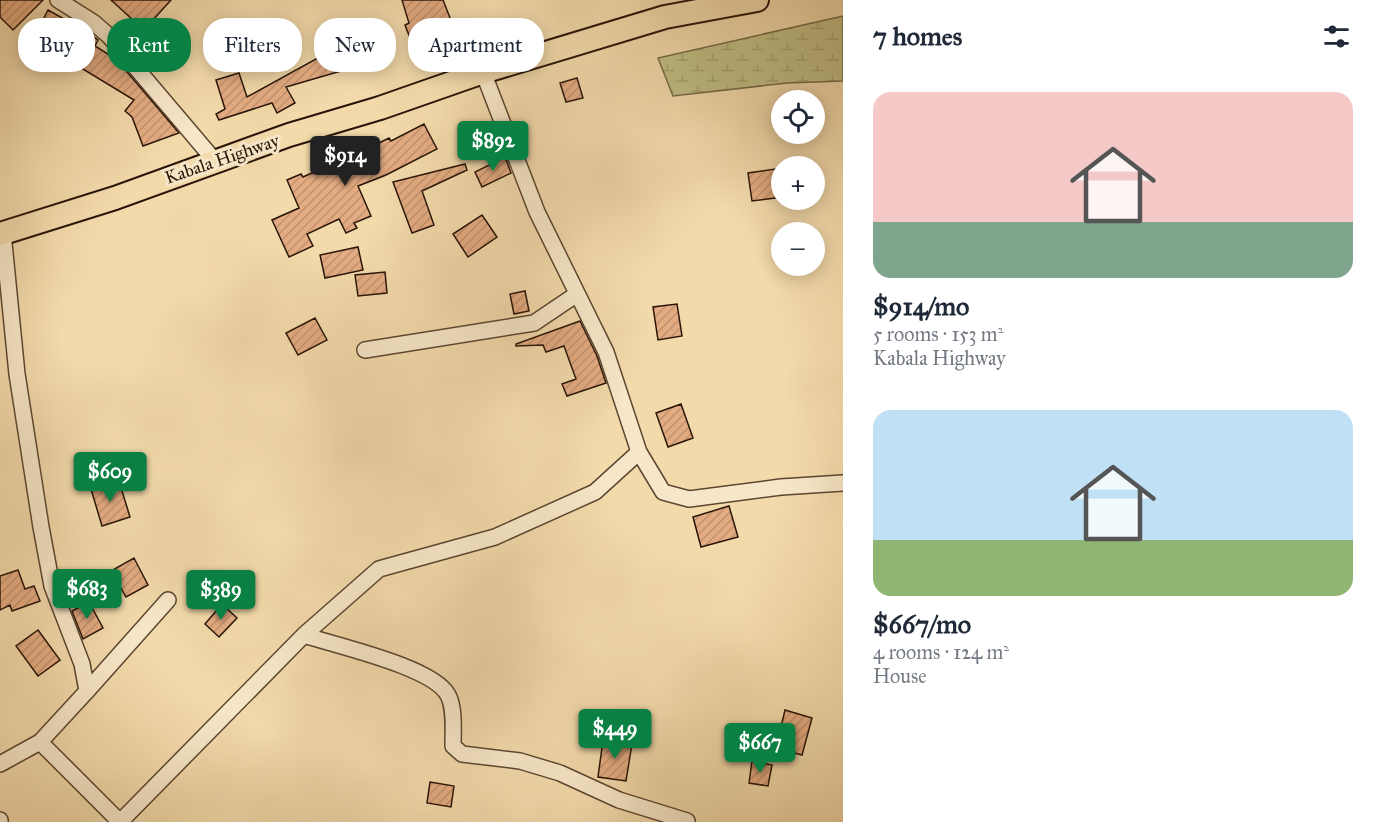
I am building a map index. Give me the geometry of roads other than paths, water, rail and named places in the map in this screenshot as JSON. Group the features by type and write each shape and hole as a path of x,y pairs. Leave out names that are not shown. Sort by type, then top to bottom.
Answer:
{"main road":[{"name":"Kabala Highway","path":"544,54 665,17 757,0"},
{"name":"Kabala Highway","path":"2,234 115,198 215,161 483,72"}],"street":[{"path":"58,0 93,22 109,36 215,161"},
{"path":"483,72 537,212 606,352 639,452 663,492 689,499 781,487 843,483"},
{"path":"2,234 17,374 41,527 52,586 82,664 87,691"},
{"path":"365,350 534,323 577,294"},
{"path":"40,742 120,822 304,635 379,569 495,537 595,492 639,452"},
{"path":"0,764 40,742 168,600"},
{"path":"304,635 412,669 439,683 449,697 453,746 462,754 520,761 560,773 619,800 687,821"}]}
